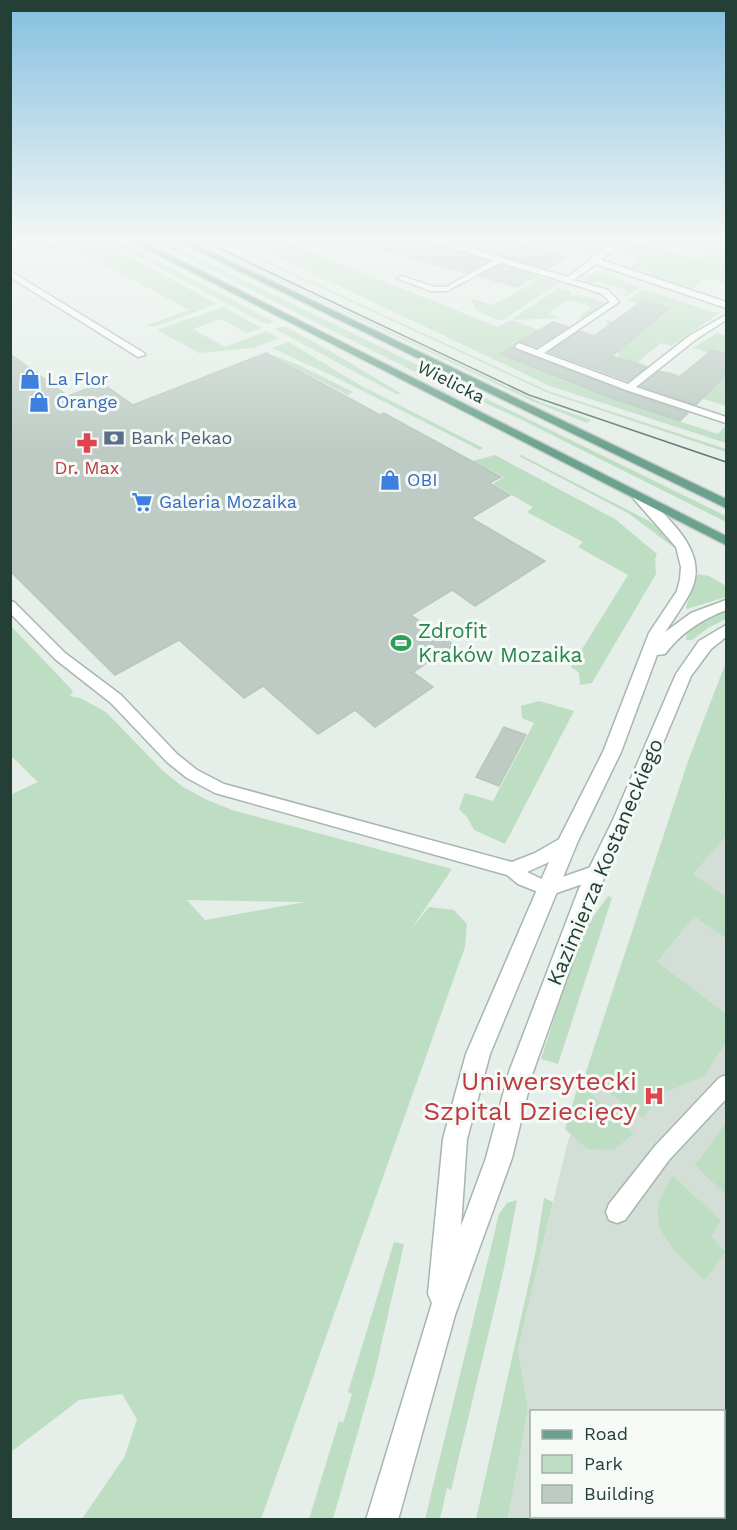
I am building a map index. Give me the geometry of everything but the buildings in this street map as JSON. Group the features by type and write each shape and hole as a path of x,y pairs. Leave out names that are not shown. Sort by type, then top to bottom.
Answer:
{"main road":[{"name":"Wielicka","path":"267,308 726,541"},
{"name":"Wielicka","path":"321,308 726,504"}],"street":[{"name":"Kazimierza Kostaneckiego","path":"441,1315 455,1139 478,1054 568,841 612,752 657,633 684,591 688,567 683,547 677,537 640,498"},
{"name":"Kazimierza Kostaneckiego","path":"644,671 672,632 694,616 726,605"},
{"name":"Kazimierza Kostaneckiego","path":"382,1520 441,1315 500,1158 520,1072 597,872 622,820 684,674 705,645 726,630"}],"lane":[{"path":"66,308 141,355"},
{"path":"538,354 606,308"},
{"path":"629,388 692,338 726,317"},
{"path":"519,346 629,388 726,420"},
{"path":"10,605 60,656 116,699 172,758 192,774 220,789 512,869 524,879 548,889 597,872"},
{"path":"512,869 540,860 568,841"},
{"path":"617,1212 662,1153 726,1085"}],"shaded area":[{"name":"Uniwersytecki Szpital Dziecięcy","path":"726,667 726,1519 508,1520 528,1409 518,1349 567,1145"}],"green space":[{"path":"186,308 205,308 154,327 147,325 189,310"},
{"path":"219,308 226,308 262,328 247,333 221,319 193,329 225,347 266,331 279,338 254,348 199,353 157,330"},
{"path":"236,308 248,308 274,322 268,324"},
{"path":"288,308 302,308 726,516 726,522 516,417 417,373"},
{"path":"338,308 540,402 591,420 587,423 532,401"},
{"path":"365,308 370,308 548,391 726,449 726,452 546,392"},
{"path":"386,308 452,308 498,327 514,321 558,337 552,341 524,341 501,355 538,370 547,365 560,370 552,376 606,397 616,390 624,403 718,434 726,425 726,443 550,386"},
{"path":"521,308 503,320 495,319 476,310"},
{"path":"528,308 556,308 548,314 560,318 515,320 513,318"},
{"path":"590,308 600,308 587,318 577,318"},
{"path":"669,308 702,308 720,313 671,346 661,343 638,362 647,366 621,362 606,320 616,323 659,319 671,309"},
{"path":"286,327 327,349 402,394 396,394 275,329"},
{"path":"717,333 726,336 726,354 712,350 709,353 693,348"},
{"path":"289,342 360,385 483,448 480,450 272,348"},
{"path":"267,353 299,365 353,392 348,395 359,401"},
{"path":"667,371 684,377 720,381 726,374 726,406 664,387"},
{"path":"495,455 615,519 657,554 656,574 592,683 580,685 579,673 571,667 628,575 578,547 583,542 527,512 533,507 493,484 504,477 473,461"},
{"path":"519,456 649,521 665,533 676,549 628,513"},
{"path":"698,574 709,576 726,586 726,597 687,609 686,607"},
{"path":"726,611 726,619 708,628 692,640 686,640 688,630 703,620"},
{"path":"11,626 73,691 70,696 80,698 106,712 162,770 183,787 232,810 452,869 410,931 429,907 454,910 467,924 465,947 261,1519 82,1519 125,1456 137,1419 122,1394 79,1400 11,1452 10,795 38,782 11,756","holes":["187,900 305,902 205,920"]},
{"path":"726,662 726,793 723,797 726,800 726,836 693,874 726,897 726,938 694,916 657,962 726,1014 726,1043 703,1077 663,1093 643,1118 585,1075 688,761"},
{"path":"539,701 574,711 505,844 474,830 467,817 459,809 465,793 493,801 534,723 522,718 521,706"},
{"path":"608,896 612,898 558,1064 541,1059 582,932"},
{"path":"579,1082 634,1134 613,1150 587,1149 565,1129"},
{"path":"726,1123 726,1195 695,1165"},
{"path":"673,1176 721,1221 711,1236 726,1252 704,1280 670,1245 658,1221 658,1208 663,1193"},
{"path":"544,1198 553,1202 518,1349 528,1409 508,1519 476,1519 535,1255"},
{"path":"517,1200 503,1273 451,1490 447,1488 440,1519 425,1519 499,1214 507,1203"},
{"path":"394,1242 404,1244 375,1372 333,1519 309,1519 339,1421 343,1423 352,1394 348,1392"}],"tram line":[{"path":"346,308 529,395 726,462"}],"place":[{"name":"La Flor","path":"30,379"},
{"name":"Orange","path":"39,402"},
{"name":"Bank Pekao","path":"114,438"},
{"name":"Dr. Max","path":"87,443"},
{"name":"OBI","path":"390,480"},
{"name":"Galeria Mozaika","path":"142,502"},
{"name":"Zdrofit Kraków Mozaika","path":"401,643"},
{"name":"Uniwersytecki Szpital Dziecięcy","path":"654,1096"}]}
